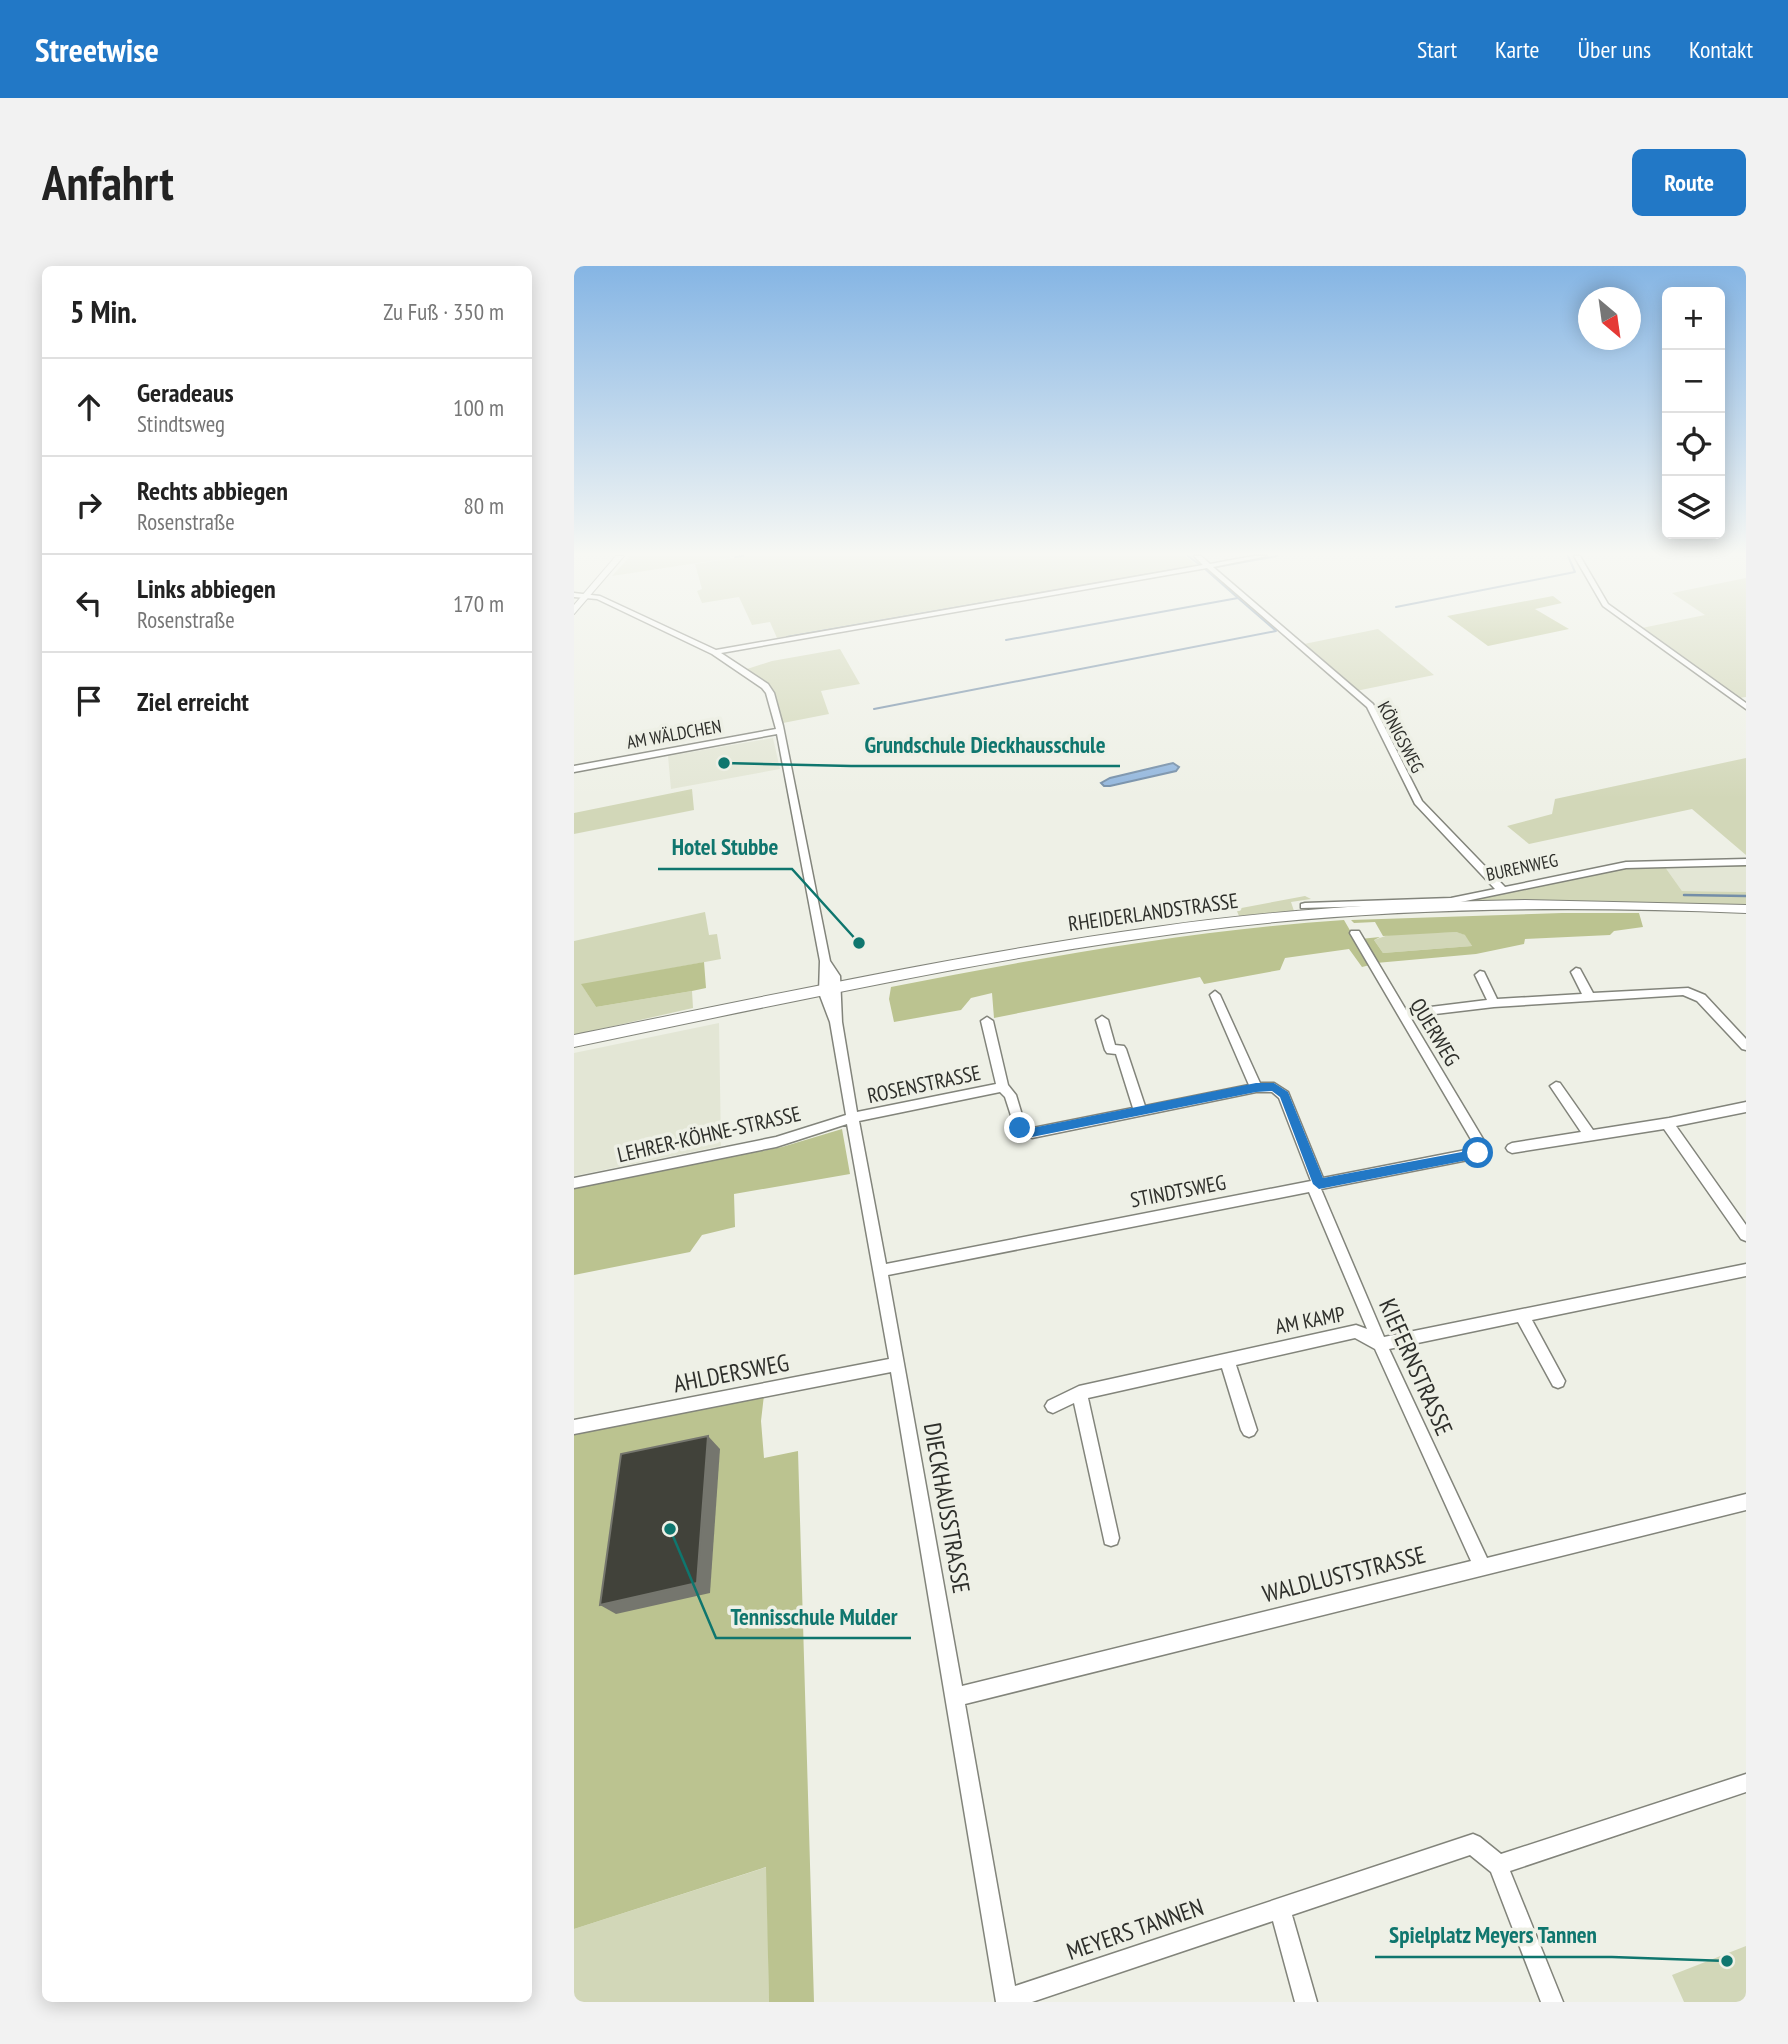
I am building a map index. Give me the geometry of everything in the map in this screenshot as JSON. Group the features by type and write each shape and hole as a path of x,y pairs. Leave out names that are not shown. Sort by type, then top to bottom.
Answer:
{"main road":[{"name":"RHEIDERLANDSTRASSE","path":"574,1041 1067,945 1188,927 1322,913 1529,904 1618,903 1746,909"}],"street":[{"name":"DIECKHAUSSTRASSE","path":"683,637 715,652 765,686 770,693 780,731 830,990 825,1004 836,1022 897,1364 1006,2001"},
{"path":"715,652 800,637"},
{"name":"KÖNIGSWEG","path":"1291,637 1370,706 1418,802 1502,890"},
{"path":"1650,637 1742,699 1746,706"},
{"name":"AM WÄLDCHEN","path":"574,769 780,731"},
{"name":"BURENWEG","path":"1305,906 1451,901 1626,864 1746,862"},
{"name":"QUERWEG","path":"1355,933 1483,1149"},
{"path":"1576,972 1589,996"},
{"path":"1480,975 1494,1003"},
{"path":"1402,1014 1494,1003 1684,991 1701,998 1746,1046"},
{"path":"1214,995 1256,1087 1274,1087 1284,1094 1316,1185"},
{"path":"1102,1020 1111,1050 1120,1049 1140,1110"},
{"name":"ROSENSTRASSE","path":"987,1021 1003,1087 1010,1095 1020,1128 1032,1132 1256,1087"},
{"path":"1556,1086 1590,1136"},
{"name":"ROSENSTRASSE","path":"852,1118 1003,1087"},
{"path":"1512,1148 1669,1123 1746,1107"},
{"name":"LEHRER-KÖHNE-STRASSE","path":"574,1183 776,1142 852,1118"},
{"path":"1669,1123 1670,1130 1746,1235"},
{"name":"STINDTSWEG","path":"879,1271 1478,1153 1483,1149"},
{"name":"KIEFERNSTRASSE","path":"1316,1185 1380,1344 1482,1566"},
{"path":"1380,1344 1746,1270"},
{"path":"1522,1316 1558,1381"},
{"name":"AM KAMP","path":"1053,1406 1079,1393 1356,1331 1380,1344"},
{"path":"1227,1359 1249,1430"},
{"name":"AHLDERSWEG","path":"574,1427 897,1364"},
{"path":"1079,1393 1111,1538"},
{"name":"WALDLUSTSTRASSE","path":"955,1697 1746,1502"},
{"path":"1552,2002 1498,1865 1746,1783"},
{"name":"MEYERS TANNEN","path":"1006,2001 1473,1844 1498,1865"},
{"path":"1280,1908 1306,2002"}],"shaded area":[{"path":"773,738 780,769 671,789 668,756"},
{"path":"1665,867 1746,867 1746,892 1682,891"},
{"path":"719,1023 721,1146 574,1176 574,1053"}],"green space":[{"path":"1338,637 1388,637 1434,675 1356,691 1304,644"},
{"path":"1476,637 1531,637 1488,646"},
{"path":"1649,637 1746,637 1746,697 1739,698"},
{"path":"840,649 860,684 821,691 829,714 783,723 773,690 747,669 772,661"},
{"path":"1746,758 1746,855 1692,809 1529,844 1507,826 1552,814 1555,799"},
{"path":"692,789 694,810 574,834 574,813"},
{"path":"1746,864 1746,867 1665,867 1682,891 1746,892 1746,906 1625,902 1456,902 1626,866"},
{"path":"1305,896 1311,899 1291,902 1294,911 1239,916 1236,909"},
{"path":"705,912 709,935 717,934 721,959 582,985 596,1007 692,991 693,1008 574,1035 574,941"},
{"path":"1639,913 1643,927 1614,931 1610,935 1525,939 1524,944 1476,954 1376,963 1360,939 1380,937 1374,940 1383,953 1472,946 1465,935 1456,932 1383,936 1375,922 1354,923 1351,920"},
{"path":"1344,920 1370,965 1362,967 1349,949 1285,958 1280,970 1204,984 1200,977 994,1018 992,993 971,998 961,1010 894,1022 889,999 891,987 1059,956 1173,938"},
{"path":"1456,932 1466,935 1472,946 1383,953 1374,940 1391,934"},
{"path":"704,962 706,988 692,991 596,1007 581,984"},
{"path":"842,1129 850,1174 734,1194 735,1227 702,1235 690,1252 574,1275 574,1188 782,1147"},
{"path":"764,1395 761,1421 764,1458 798,1451 814,2002 769,2002 766,1867 574,1929 574,1435"},
{"path":"767,1867 769,2002 574,2002 574,1929"},
{"path":"1746,1946 1746,2002 1684,2002 1672,1975"}],"water":[{"path":"1173,763 1179,767 1176,771 1110,786 1101,783 1110,778"}],"building":[{"path":"708,1436 697,1583 600,1605 621,1454"}],"waterway":[{"path":"1006,640 1022,637"},
{"path":"874,709 1245,637"},
{"path":"1684,895 1746,896"}],"place":[{"name":"Grundschule Dieckhausschule","path":"724,763"},
{"name":"Hotel Stubbe","path":"859,943"},
{"name":"Tennisschule Mulder","path":"670,1529"},
{"name":"Spielplatz Meyers Tannen","path":"1727,1961"}],"route":[{"path":"1020,1128 1032,1132 1256,1087 1274,1087 1284,1094 1319,1184 1478,1153"}]}
